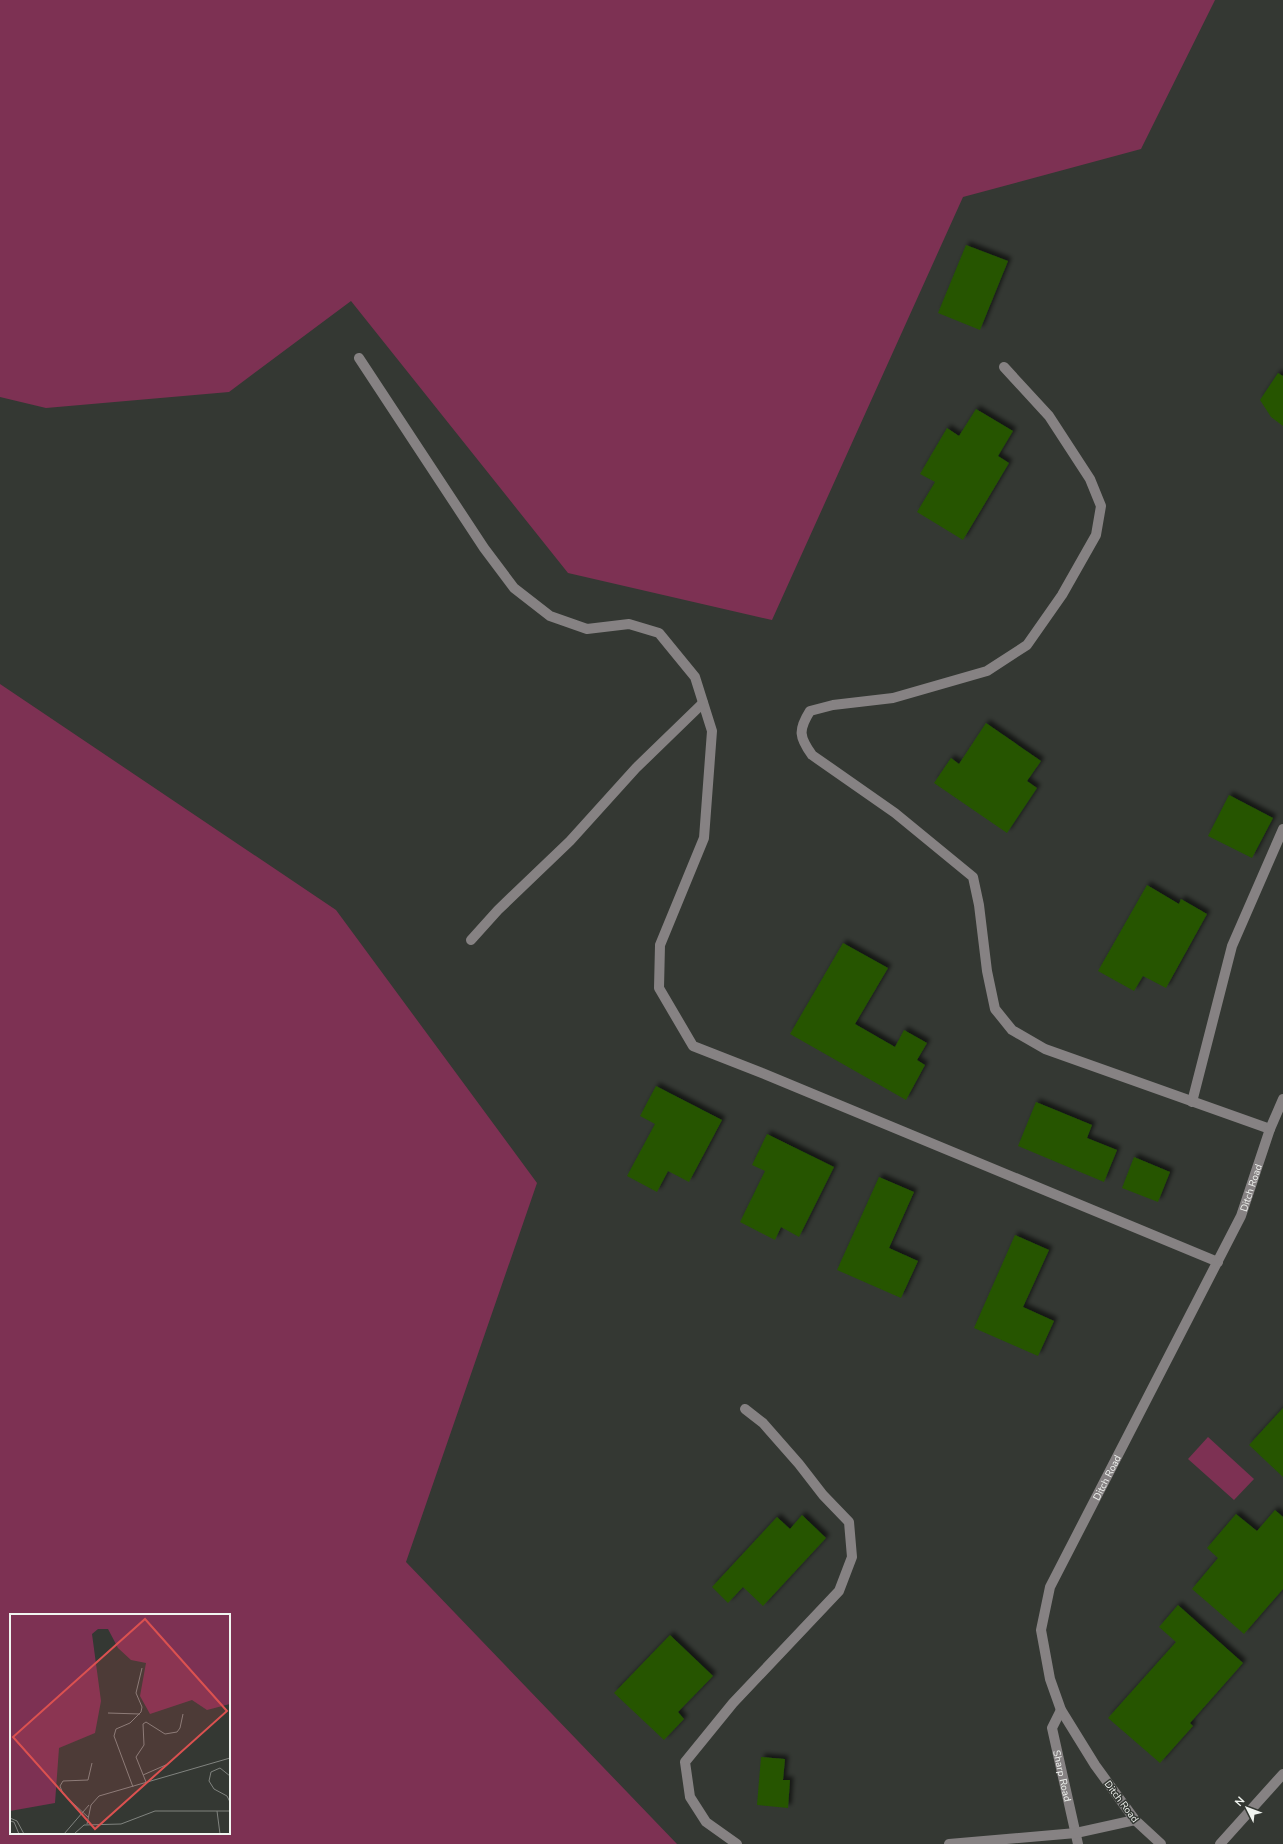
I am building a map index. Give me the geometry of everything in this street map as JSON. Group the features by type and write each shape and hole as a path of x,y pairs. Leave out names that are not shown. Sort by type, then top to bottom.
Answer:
{"street":[{"path":"359,358 484,548 514,588 550,616 587,629 629,624 660,633 695,677 712,731 704,838 660,945 659,988 693,1046 762,1073 1218,1262"},
{"path":"1004,367 1049,416 1090,479 1101,506 1096,536 1062,595 1028,644 987,671 893,698 833,705 810,711 802,723 803,741 812,755 895,813 973,877 979,904 995,1009 1012,1030 1045,1049 1270,1129"},
{"path":"471,940 498,910 570,841 636,768 703,703"},
{"path":"1192,1102 1232,946 1283,829"},
{"name":"Ditch Road","path":"1161,1844 1135,1820 1095,1765 1061,1710 1050,1679 1041,1630 1050,1587 1241,1216 1270,1129 1283,1099"},
{"path":"737,1844 706,1822 690,1797 685,1762 733,1703 839,1591 852,1557 849,1522 823,1495 799,1464 763,1423 745,1409"},
{"name":"Sharp Road","path":"1061,1710 1052,1728 1078,1844"},
{"path":"1220,1844 1283,1774"},
{"path":"949,1844 1076,1833 1135,1820"}],"shaded area":[{"path":"0,0 1215,0 1141,149 963,197 772,620 568,573 351,301 229,392 46,408 0,397"},
{"path":"0,684 336,910 537,1183 406,1562 677,1844 0,1844"},
{"path":"1208,1437 1254,1479 1234,1500 1188,1459"}],"building":[{"path":"966,245 1008,261 980,330 938,313"},
{"path":"1278,373 1283,376 1283,426 1271,417 1260,400"},
{"path":"976,409 1013,431 998,456 1009,463 963,540 917,512 935,482 920,474 947,428 959,436"},
{"path":"986,723 1041,761 1027,781 1037,788 1007,833 934,783 951,758 959,764"},
{"path":"1229,795 1273,818 1252,858 1208,836"},
{"path":"1147,885 1179,904 1181,899 1207,914 1166,988 1143,976 1134,991 1098,971"},
{"path":"843,943 888,968 855,1024 895,1047 904,1030 927,1043 917,1060 925,1065 906,1100 790,1034"},
{"path":"656,1086 722,1120 689,1182 668,1171 657,1192 627,1176 655,1124 640,1116"},
{"path":"1036,1102 1092,1125 1087,1138 1117,1150 1104,1182 1018,1146"},
{"path":"767,1134 834,1167 799,1237 781,1227 775,1240 740,1222 765,1171 752,1165"},
{"path":"1134,1157 1170,1172 1158,1202 1122,1188"},
{"path":"879,1177 914,1192 889,1248 918,1261 901,1298 837,1270"},
{"path":"1015,1235 1049,1250 1023,1307 1054,1321 1038,1356 974,1328"},
{"path":"1283,1408 1283,1477 1249,1445"},
{"path":"1275,1510 1283,1517 1283,1589 1244,1634 1192,1589 1218,1558 1207,1548 1236,1514 1257,1531"},
{"path":"802,1515 826,1538 763,1606 743,1587 728,1603 712,1587 777,1517 790,1529"},
{"path":"1178,1605 1243,1663 1190,1723 1193,1726 1160,1763 1108,1718 1176,1642 1159,1627"},
{"path":"670,1635 713,1676 678,1712 684,1719 664,1740 614,1693"},
{"path":"761,1757 785,1759 783,1780 790,1780 788,1808 757,1805"}]}
